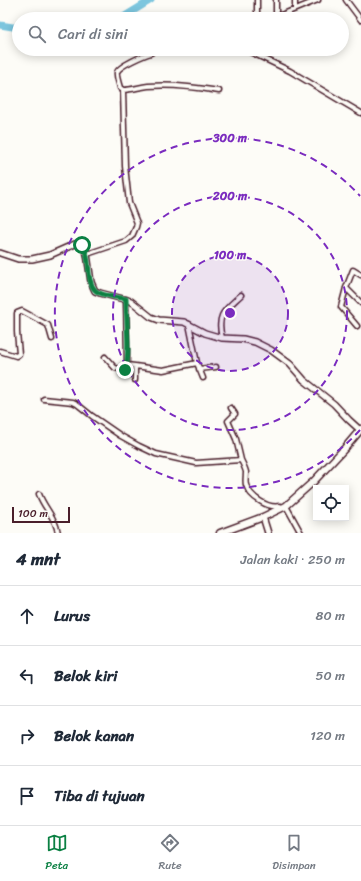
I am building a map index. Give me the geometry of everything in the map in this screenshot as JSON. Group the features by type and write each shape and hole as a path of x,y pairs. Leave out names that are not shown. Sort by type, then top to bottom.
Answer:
{"main road":[{"path":"220,533 263,517 284,507 314,481 361,429"}],"street":[{"path":"256,12 257,0"},
{"path":"274,12 276,0"},
{"path":"295,0 296,9"},
{"path":"288,12 318,0"},
{"path":"346,0 361,20"},
{"path":"87,254 126,241 132,236 137,223 129,203 125,166 123,90 120,88 117,74 118,71 142,56"},
{"path":"259,56 290,71 361,113"},
{"path":"123,90 144,86 190,86 219,91"},
{"path":"0,253 18,259 32,259 50,255 78,243 84,246 87,254 91,282 95,291 126,299 156,319 165,321 181,321 205,333 222,338 243,339 255,342 281,356 304,380 334,404 349,420 361,429"},
{"path":"357,326 341,307 353,270 361,275"},
{"path":"346,288 361,303"},
{"path":"222,338 219,325 220,319 228,307 241,295"},
{"path":"105,357 116,369 124,370 127,365 126,299"},
{"path":"0,351 16,356 19,354 17,313 20,311 48,325 52,339"},
{"path":"189,324 197,363 203,378"},
{"path":"127,365 163,370 197,363"},
{"path":"135,366 135,380"},
{"path":"200,369 216,367"},
{"path":"44,399 73,402 121,436 156,454 196,463 242,460"},
{"path":"231,408 235,414 228,421 236,439 246,472 246,484 250,492 265,504 274,507 284,507 301,533"},
{"path":"39,494 43,504 55,520 58,533"},
{"path":"263,517 268,533"}],"waterway":[{"path":"131,12 151,0"},
{"path":"0,25 12,27"}],"route":[{"path":"82,245 84,246 88,259 91,282 95,291 126,299 127,365 125,370"}]}
